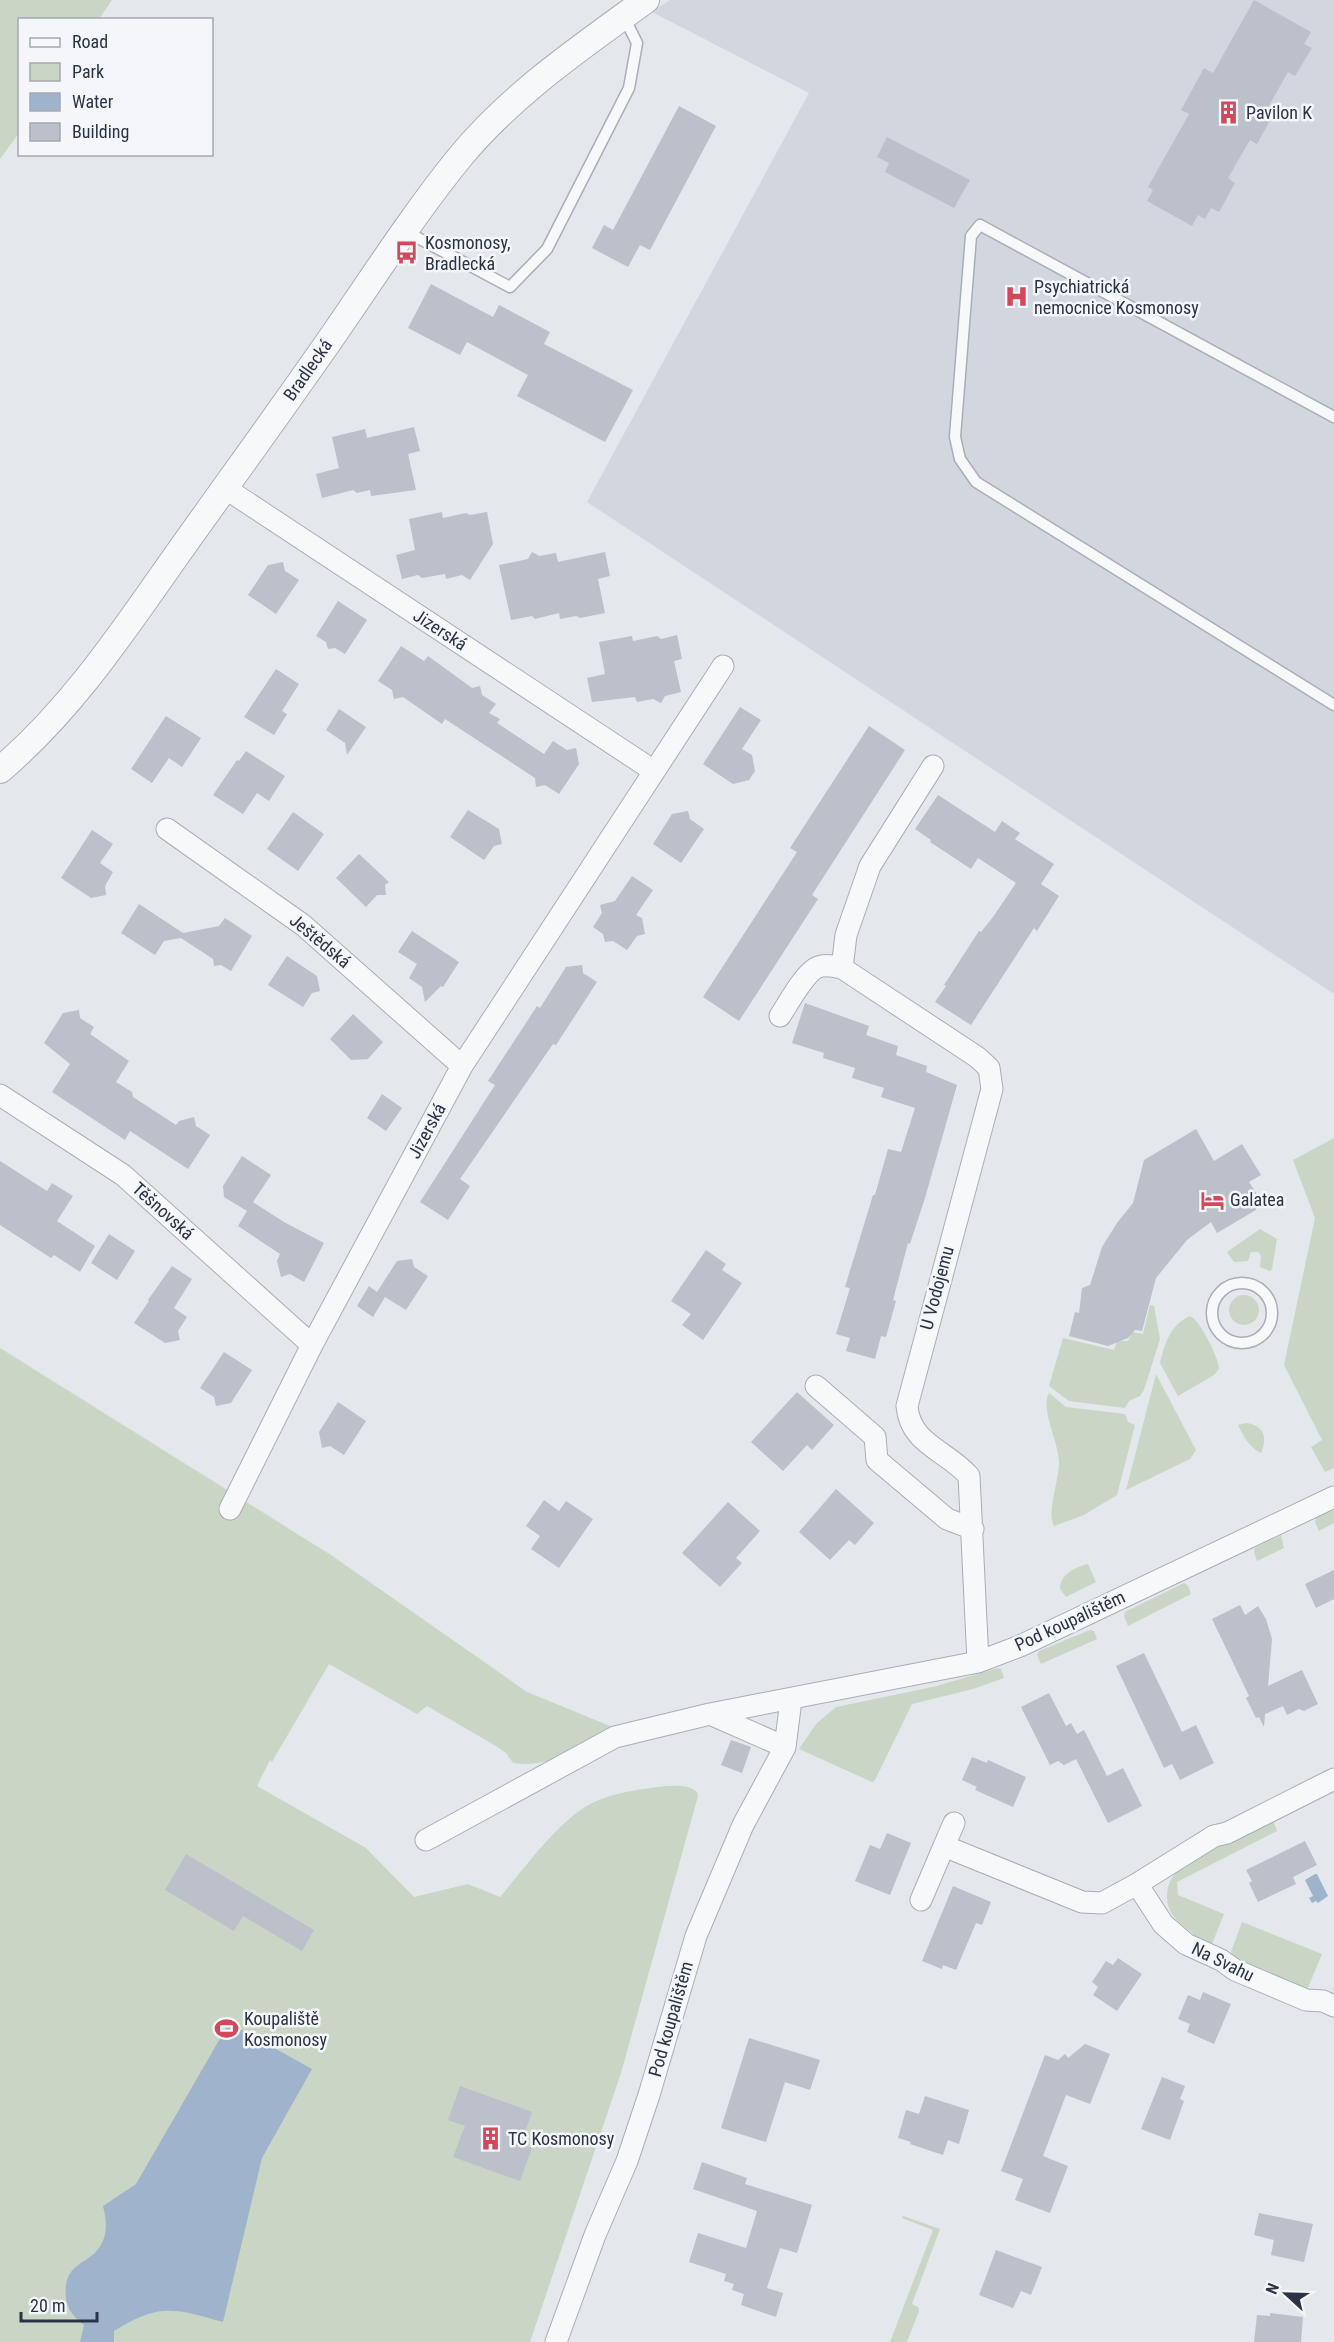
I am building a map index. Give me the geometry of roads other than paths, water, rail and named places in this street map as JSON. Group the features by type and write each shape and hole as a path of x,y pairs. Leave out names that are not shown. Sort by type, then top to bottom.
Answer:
{"street":[{"name":"Bradlecká","path":"0,770 47,726 130,622 405,230 461,156 502,112 536,82 645,0"},
{"name":"Jizerská","path":"225,488 654,771"},
{"name":"Jizerská","path":"230,1509 312,1345 462,1066 723,666"},
{"path":"780,1016 809,974 818,967 842,968 846,935 870,866 933,766"},
{"name":"Ještědská","path":"167,829 303,925 462,1066"},
{"name":"U Vodojemu","path":"842,968 977,1057 989,1068 992,1089 907,1406 911,1425 916,1434 960,1466 969,1476 978,1662"},
{"name":"Těšnovská","path":"0,1095 123,1175 312,1345"},
{"path":"816,1386 875,1437 877,1460 947,1519 973,1529"},
{"name":"Pod koupalištěm","path":"426,1840 615,1737 710,1714 978,1662 1020,1646 1334,1497"},
{"name":"Pod koupalištěm","path":"556,2342 595,2235 627,2161 696,1936 743,1825 785,1747 791,1700"},
{"path":"710,1714 785,1747"},
{"path":"944,1846 1082,1902 1102,1903 1214,1836 1227,1833 1334,1779"},
{"path":"921,1900 954,1823"},
{"name":"Na Svahu","path":"1137,1884 1163,1924 1186,1944 1221,1959 1235,1970 1306,2000 1323,2001 1334,2006"}],"lane":[{"path":"405,230 510,287 547,249 629,88 638,43 624,16"},
{"path":"1334,417 980,225 970,236 955,437 960,459 976,482 1334,705"},
{"path":"1239,1282 1260,1288 1268,1297 1272,1307 1272,1318 1268,1329 1251,1342 1239,1343 1229,1340 1214,1324 1212,1313 1214,1302 1220,1292 1239,1282"}],"water":[{"path":"1315,1874 1328,1896 1318,1903 1316,1901 1312,1903 1309,1898 1313,1896 1305,1880"},
{"path":"229,2023 312,2069 262,2158 223,2322 179,2311 155,2312 114,2331 114,2342 80,2342 84,2325 68,2306 66,2286 68,2277 72,2270 97,2251 105,2234 103,2206 136,2184"}],"place":[{"name":"Pavilon K","path":"1228,113"},
{"name":"Kosmonosy, Bradlecká","path":"407,253"},
{"name":"Psychiatrická nemocnice Kosmonosy","path":"1016,297"},
{"name":"Galatea","path":"1212,1200"},
{"name":"Koupaliště Kosmonosy","path":"226,2029"},
{"name":"TC Kosmonosy","path":"490,2139"}]}
